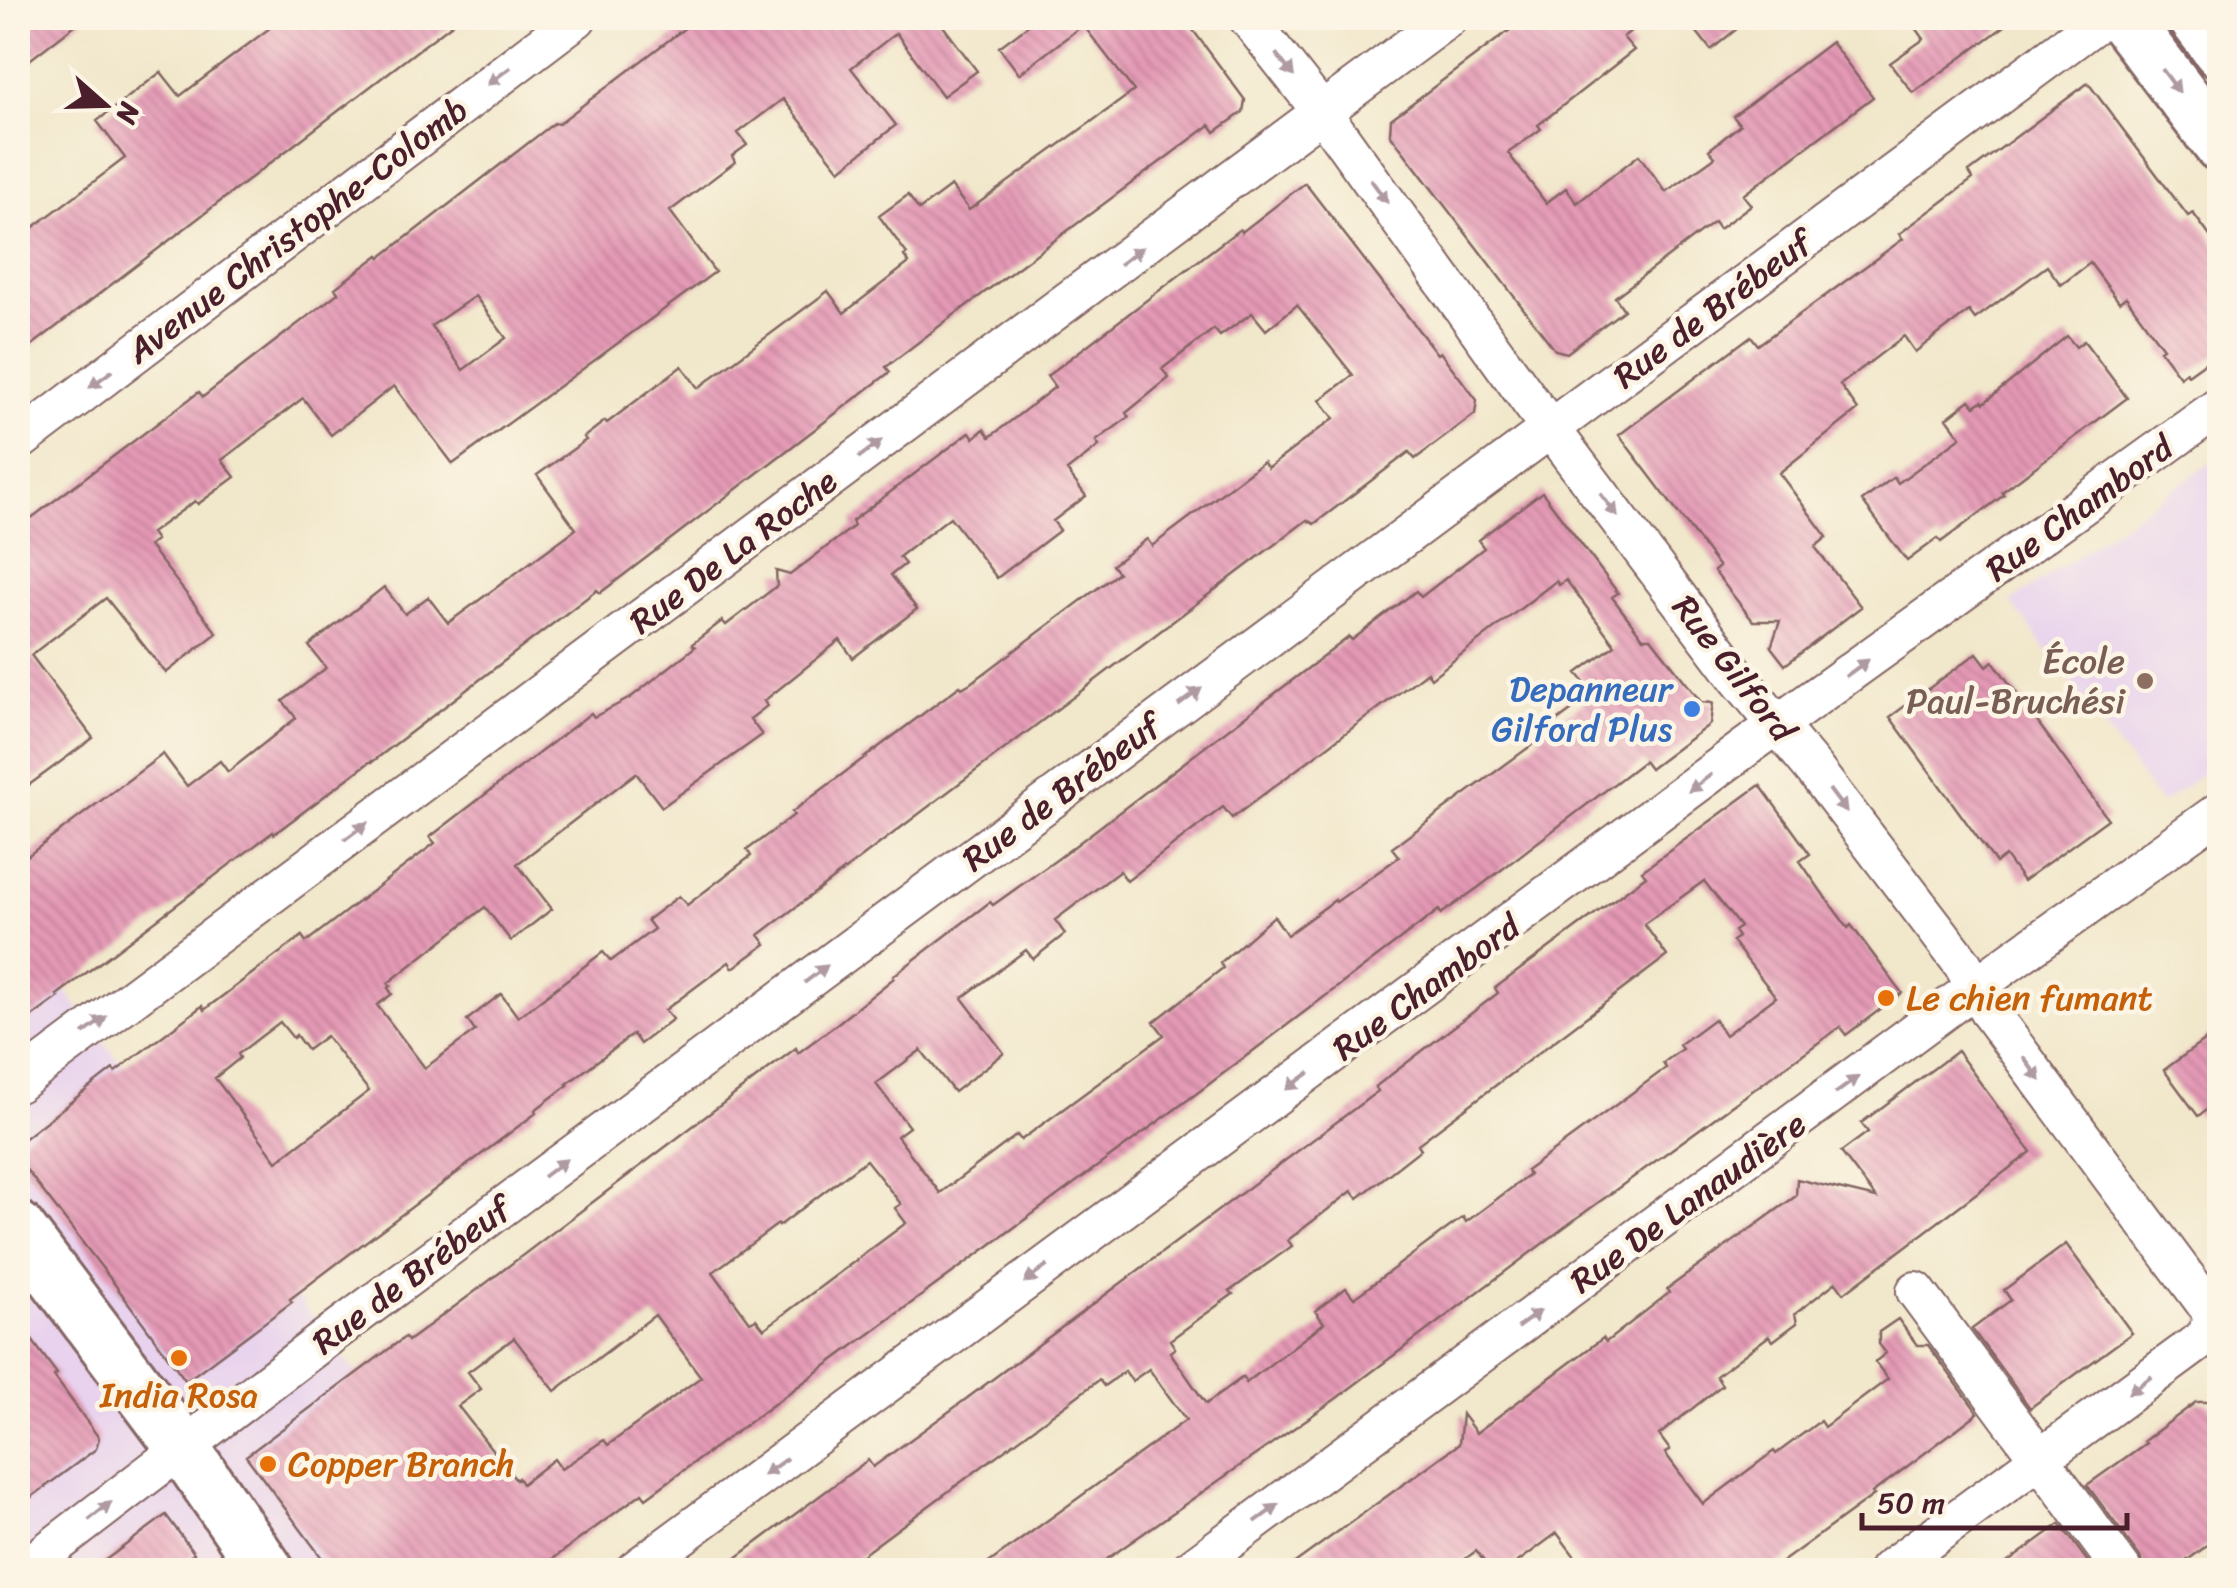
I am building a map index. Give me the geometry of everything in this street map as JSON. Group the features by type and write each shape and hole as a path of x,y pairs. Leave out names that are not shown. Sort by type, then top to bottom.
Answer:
{"main road":[{"path":"2123,18 2220,145"},
{"path":"2195,18 2220,51"},
{"path":"18,1228 268,1570"}],"street":[{"name":"Avenue Christophe-Colomb","path":"18,442 577,18"},
{"name":"Rue Gilford","path":"1248,18 1322,112 1551,429 1739,679 1951,949 1990,1013 2206,1301 2212,1322 2200,1341 2039,1459"},
{"name":"Rue De La Roche","path":"18,1084 1448,18"},
{"name":"Rue de Brébeuf","path":"23,1570 333,1333 2103,18"},
{"name":"Rue Chambord","path":"635,1570 1778,725 2220,406"},
{"name":"Rue De Lanaudière","path":"1189,1570 2000,969 2220,811"},
{"path":"1916,1291 2122,1570"},
{"path":"1888,1570 2039,1459"}],"shaded area":[{"name":"École Paul-Bruchési","path":"2219,457 2219,761 2161,804 2011,602"},
{"path":"18,928 441,1482 471,1500 524,1570 21,1570"}],"building":[{"path":"18,18 84,18 18,69"},
{"path":"283,18 460,18 18,356 18,239 125,158 97,121 161,72 180,96"},
{"path":"698,18 937,18 977,71 943,96 896,33 851,68 896,125 840,170 783,99 738,133 747,145 732,156 735,162 670,211 715,272 453,464 394,386 331,435 303,398 222,460 235,477 151,533 156,540 149,546 217,633 166,673 106,598 31,655 93,738 18,793 18,528 199,392 203,397 338,293 335,288 554,123 558,124","holes":["475,296 506,338 463,370 431,326"]},
{"path":"1038,18 1184,18 1245,100 1243,112 1215,132 1210,125 950,318 886,367 890,372 600,593 597,590 18,1027 18,863 163,754 187,786 220,761 228,772 296,718 283,701 326,668 309,646 384,587 405,614 428,597 448,623 576,529 537,475 586,440 584,437 682,366 698,388 828,291 844,313 909,263 904,256 907,254 879,216 908,195 919,210 951,186 969,210 1134,91 1083,25 1019,74 999,47"},
{"path":"1526,18 1647,18 1623,37 1634,50 1508,153 1546,203 1566,188 1577,203 1639,155 1666,192 1715,157 1709,150 1740,125 1733,116 1831,42 1873,97 1743,195 1751,205 1719,229 1714,222 1615,297 1624,310 1567,353 1555,350 1390,134 1391,119"},
{"path":"1686,18 1750,18 1711,50"},
{"path":"1909,18 2016,18 1913,93 1890,63 1924,39"},
{"path":"2088,83 2188,216 2193,213 2220,250 2220,352 2180,377 2126,297 2119,302 2090,263 2061,285 2047,266 1975,319 1969,311 1915,352 1904,336 1840,385 1858,410 1779,473 1827,537 1815,547 1861,607 1785,665 1771,647 1780,621 1753,621 1714,571 1719,567 1619,435 1751,336 1758,345 1903,239 1899,234 1973,179 1969,172"},
{"path":"1305,183 1477,400 1475,414 1415,459 1409,452 1314,524 1307,520 759,935 766,944 733,968 729,962 665,1010 673,1019 640,1044 633,1034 186,1381 18,1159 18,1143 113,1069 115,1072 202,1006 204,1010 302,936 306,942 435,843 430,837 591,713 594,717 630,698 722,621 726,625 777,586 776,571 790,575 854,526 852,521 970,432 974,438 984,429 990,437 1055,387 1047,376 1240,229 1242,232","holes":["1297,305 1353,375 1320,400 1334,418 1268,468 1263,462 1152,546 1147,539 1112,565 1118,573 792,812 794,815 747,850 751,856 687,905 679,896 647,920 654,929 611,961 603,952 518,1017 501,994 467,1020 475,1031 425,1068 377,1005 392,994 388,983 485,907 511,941 552,909 517,864 636,773 662,807 762,735 750,719 767,706 764,701 840,640 853,658 917,609 891,575 905,564 899,557 950,517 997,578 1060,530 1053,521 1086,496 1067,471 1099,446 1096,441 1129,417 1126,413 1169,378 1162,369 1214,329 1220,336 1252,313 1266,330","280,1022 307,1050 326,1036 369,1091 277,1161 215,1078 240,1058 238,1054"]},
{"path":"2067,336 2076,347 2084,341 2127,398 1941,542 1938,538 1907,561 1862,501 1894,477 1898,483 1961,437 1947,418 1970,400 1975,406 1984,403"},
{"path":"1542,492 1618,593 1612,597 1643,638 1651,638 1701,702 1713,703 1710,724 1650,769 1644,761 1479,887 1441,914 1439,910 1204,1088 646,1498 642,1493 538,1570 331,1570 246,1456 405,1337 408,1341 473,1293 796,1048 798,1053 990,902 993,905 1059,858 1349,637 1352,640 1416,591 1421,597 1484,548 1478,540","holes":["1566,580 1615,645 1577,673 1594,694 1537,736 1540,739 1392,848 1399,857 1336,902 1287,935 1274,916 1220,963 1223,968 1154,1022 1164,1035 1021,1140 1017,1135 940,1193 897,1136 909,1127 876,1084 921,1050 954,1092 1004,1053 962,998 1026,950 1033,959 1065,934 1055,920 1120,871 1127,881 1223,807 1232,818 1427,672 1431,678 1556,581 1559,585","866,1160 901,1204 895,1208 906,1223 764,1329 756,1319 750,1322 713,1272","655,1315 701,1377 608,1445 604,1440 561,1469 554,1459 522,1484 458,1406 481,1389 468,1372 514,1338 555,1391"]},
{"path":"1977,653 1987,666 1993,661 2108,819 2023,881 2005,856 1996,863 1890,717"},
{"path":"1760,785 1810,854 1800,861 1902,993 1846,1035 1840,1027 1337,1398 1091,1570 979,1570 1186,1420 1149,1369 1132,1381 1125,1371 1104,1386 1099,1380 842,1570 720,1570 868,1460 873,1467 1378,1091 1375,1087 1498,993 1495,988 1646,876 1642,871","holes":["1704,881 1740,927 1734,931 1738,937 1732,941 1776,997 1725,1035 1714,1019 1679,1045 1682,1049 1663,1063 1666,1068 1526,1171 1529,1175 1466,1222 1463,1217 1354,1298 1346,1288 1315,1311 1324,1323 1246,1383 1243,1377 1206,1404 1170,1352 1175,1348 1170,1340 1292,1246 1288,1240 1352,1191 1358,1198 1421,1149 1418,1144 1667,956 1644,924"]},
{"path":"2220,1029 2220,1100 2198,1116 2164,1070"},
{"path":"1957,1051 2031,1152 1844,1293 1836,1282 1795,1314 1797,1323 1773,1341 1769,1336 1716,1376 1722,1385 1659,1435 1670,1450 1665,1453 1703,1504 1774,1451 1776,1454 1820,1421 1824,1427 1888,1379 1875,1362 1886,1353 1879,1344 1879,1332 1898,1319 1917,1345 1928,1345 1978,1413 1874,1495 1771,1570 1585,1570 1557,1533 1507,1570 1491,1570 1476,1551 1450,1570 1285,1570 1459,1444 1462,1414 1476,1433 1603,1338 1606,1342 1669,1293 1667,1289 1796,1196 1797,1179 1876,1198 1841,1152 1868,1132 1861,1123"},
{"path":"2066,1244 2132,1333 2030,1408 1972,1329 2011,1300 2004,1290"},
{"path":"18,1321 99,1438 96,1449 18,1507"},
{"path":"2196,1402 2207,1402 2220,1416 2220,1536 2174,1570 2144,1570 2140,1557 2087,1485"},
{"path":"166,1515 194,1553 186,1560 194,1570 92,1570"},
{"path":"2060,1524 2094,1570 1997,1570"}],"place":[{"name":"École Paul-Bruchési","path":"2145,681"},
{"name":"Depanneur Gilford Plus","path":"1692,709"},
{"name":"Le chien fumant","path":"1886,998"},
{"name":"India Rosa","path":"179,1358"},
{"name":"Copper Branch","path":"268,1464"}]}
